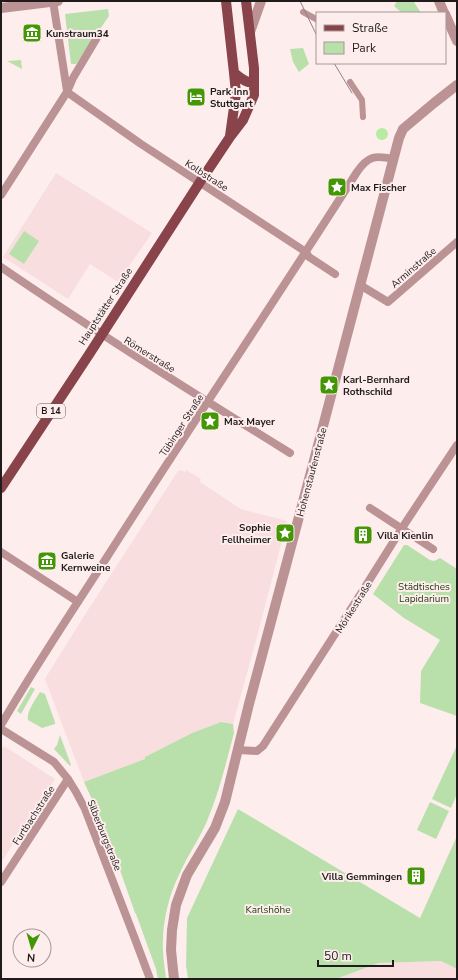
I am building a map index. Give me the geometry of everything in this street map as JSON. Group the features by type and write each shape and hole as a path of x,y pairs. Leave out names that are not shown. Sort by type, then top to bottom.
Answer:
{"main road":[{"name":"Hauptstätter Straße","path":"226,1 234,72 235,99 230,137"},
{"name":"Hauptstätter Straße","path":"1,488 200,182 243,120 254,95 254,68 246,1"},
{"path":"234,72 242,79 250,83 254,82"}],"street":[{"path":"1,8 55,1 67,92"},
{"path":"250,32 261,1"},
{"path":"439,1 444,12"},
{"path":"303,12 316,18"},
{"path":"446,16 457,41"},
{"path":"1,195 67,92 73,78 98,36"},
{"path":"350,82 362,100 363,117"},
{"name":"Hohenstaufenstraße","path":"174,979 171,950 172,930 176,905 187,875 215,828 225,802 249,704 399,138 403,130 457,85"},
{"name":"Kolbstraße","path":"67,92 141,144 306,252 309,257 335,274"},
{"name":"Tübinger Straße","path":"1,725 78,602 363,164 374,157 379,156 393,159"},
{"name":"Arminstraße","path":"360,285 388,302 457,242"},
{"name":"Römerstraße","path":"1,267 101,334 290,453"},
{"name":"Mörikestraße","path":"238,750 257,750 263,746 402,528 457,445"},
{"path":"370,508 433,549"},
{"path":"1,552 78,602"},
{"name":"Silberburgstraße","path":"1,729 54,762 68,779 76,792 85,809 150,979"},
{"name":"Furtbachstraße","path":"1,882 68,779"}],"shaded area":[{"path":"384,128 387,129 387,139 380,140 377,139 376,132 377,129"},
{"path":"56,173 152,233 118,282 90,264 68,299 3,257"},
{"path":"181,470 185,472 186,470 201,479 200,482 241,509 287,521 233,724 221,722 192,733 145,757 146,759 84,782 45,679 178,471"},
{"path":"4,746 55,779 1,863 1,750"},
{"path":"441,961 457,969 457,979 336,979 379,963"}],"green space":[{"path":"397,1 412,1 420,12 401,12 394,6"},
{"path":"108,9 109,16 76,64 71,64 65,14"},
{"path":"303,48 309,64 299,72 293,62 290,49"},
{"path":"21,60 22,69 7,61"},
{"path":"24,231 39,241 24,264 9,254"},
{"name":"Städtisches Lapidarium","path":"404,545 407,545 430,560 434,561 440,558 457,569 457,716 420,703 421,671 440,640 404,618 373,594"},
{"path":"31,687 35,689 21,714 17,711"},
{"path":"40,692 45,694 55,722 55,724 42,728 28,720 28,713"},
{"path":"221,722 233,724 234,733 215,800 204,828 175,883 169,901 163,940 163,956 166,979 158,979 156,969 124,880 84,782 145,759 145,757 192,733"},
{"path":"60,735 71,765 70,766 54,749"},
{"path":"457,745 457,794 451,808 432,799"},
{"path":"430,802 449,811 436,839 417,830"},
{"name":"Karlshöhe","path":"238,809 420,918 457,836 457,969 441,961 379,963 336,979 188,979 186,965 187,918"}],"tram line":[{"path":"300,1 316,34"},
{"path":"335,64 352,93"}],"place":[{"name":"Kunstraum34","path":"32,33"},
{"name":"Park Inn Stuttgart","path":"196,97"},
{"name":"Max Fischer","path":"337,187"},
{"name":"Karl-Bernhard Rothschild","path":"329,385"},
{"name":"Max Mayer","path":"210,421"},
{"name":"Sophie Fellheimer","path":"285,533"},
{"name":"Villa Kienlin","path":"363,535"},
{"name":"Galerie Kernweine","path":"47,561"},
{"name":"Villa Gemmingen","path":"416,876"}]}
